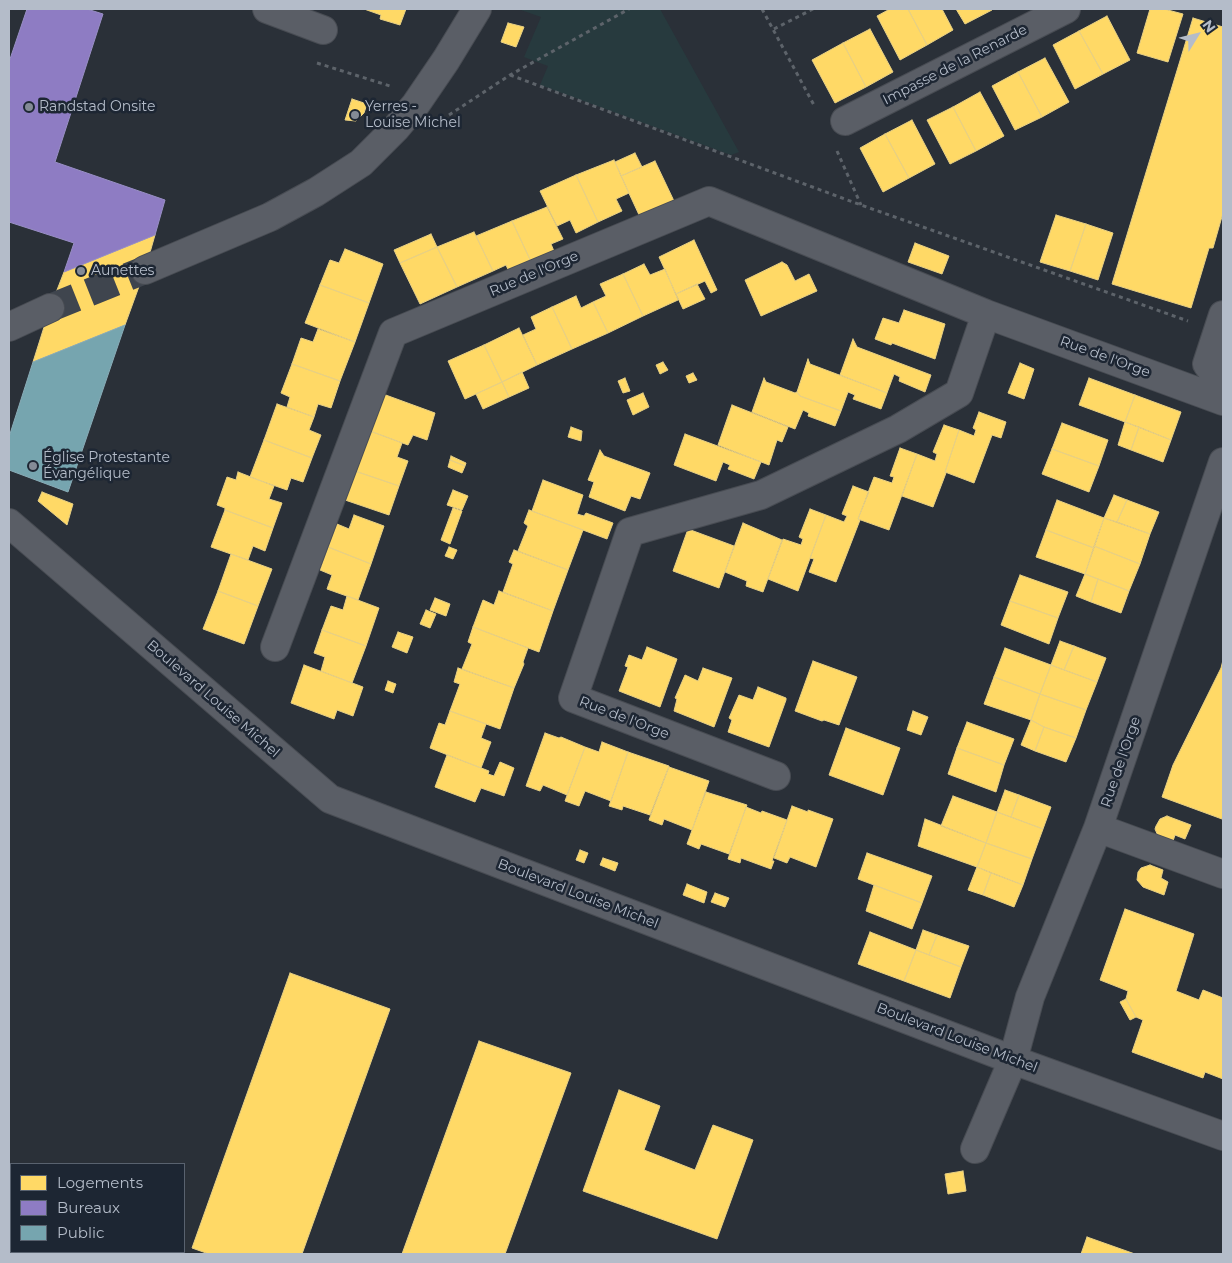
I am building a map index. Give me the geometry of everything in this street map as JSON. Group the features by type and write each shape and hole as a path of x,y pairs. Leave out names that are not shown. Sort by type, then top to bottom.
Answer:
{"street":[{"path":"267,9 323,30"},
{"path":"145,270 270,217 316,192 361,163 396,128 416,104 478,9"},
{"name":"Impasse de la Renarde","path":"839,132 1066,9"},
{"name":"Rue de l'Orge","path":"275,647 393,333 709,201 986,314 1223,401"},
{"path":"9,327 50,308"},
{"name":"Rue de l'Orge","path":"776,776 573,698 630,532 761,495 898,429 959,393 986,314"},
{"path":"1220,324 1207,364 1223,385"},
{"name":"Rue de l'Orge","path":"975,1149 1013,1060 1030,997 1098,828 1223,462"},
{"name":"Boulevard Louise Michel","path":"9,523 330,799 1013,1060 1223,1136"},
{"path":"1098,828 1223,874"}],"path":[{"path":"323,30 315,63 393,86 439,122 510,75 629,9"},
{"path":"762,9 816,108"},
{"path":"774,29 813,9"},
{"path":"510,75 861,205 1220,324"},
{"path":"839,132 861,205"}],"green space":[{"path":"518,9 660,9 739,152 731,155 540,85 548,66 524,57 541,17"}],"building: Logements":[{"path":"364,9 406,9 400,25 380,19 381,15"},
{"path":"890,9 908,9 927,45 900,60 877,16"},
{"path":"908,9 942,9 953,30 927,45"},
{"path":"956,9 991,9 992,10 965,24"},
{"path":"1150,9 1164,9 1183,14 1168,62 1137,53"},
{"path":"1107,16 1130,60 1103,74 1079,31"},
{"path":"1193,18 1223,27 1223,213 1213,248 1209,248 1191,308 1112,284"},
{"path":"508,23 524,27 516,47 501,42"},
{"path":"870,29 893,72 866,87 843,43"},
{"path":"1079,31 1103,74 1075,89 1053,45"},
{"path":"843,43 866,87 835,103 812,60"},
{"path":"1045,58 1069,102 1042,117 1018,72"},
{"path":"1018,72 1042,117 1015,130 992,86"},
{"path":"980,92 1004,136 976,151 953,107"},
{"path":"352,99 367,104 364,113 356,121 345,120"},
{"path":"953,107 976,151 950,164 927,120"},
{"path":"912,120 935,164 909,178 885,134"},
{"path":"885,134 909,178 883,192 860,148"},
{"path":"635,153 642,167 621,176 615,162"},
{"path":"614,160 629,193 616,199 622,211 598,222 576,175"},
{"path":"655,161 674,201 640,217 621,176"},
{"path":"576,175 598,222 576,233 570,220 557,226 540,191"},
{"path":"547,207 563,239 551,244 556,256 533,266 512,221"},
{"path":"1056,215 1086,224 1070,271 1040,262"},
{"path":"512,221 533,266 511,276 506,265 493,271 476,236"},
{"path":"1086,224 1113,233 1098,280 1070,271"},
{"path":"474,232 493,271 457,287 437,247"},
{"path":"431,234 437,247 400,263 394,250"},
{"path":"155,235 145,270 125,325 33,362 50,308 64,272"},
{"path":"694,240 717,290 711,293 705,281 676,294 659,257"},
{"path":"915,243 949,256 942,274 908,262"},
{"path":"437,247 457,287 420,304 400,263"},
{"path":"345,249 383,264 369,303 320,285 330,260 339,263"},
{"path":"782,262 787,265 795,281 809,274 817,291 761,316 745,280"},
{"path":"644,264 650,275 665,269 678,300 643,316 623,274"},
{"path":"623,274 643,316 608,333 593,302 606,296 600,284"},
{"path":"697,284 705,299 683,309 676,294"},
{"path":"320,285 369,303 355,342 305,323"},
{"path":"576,296 581,308 593,302 608,333 572,349 552,307"},
{"path":"552,307 572,349 537,365 523,335 536,329 531,317"},
{"path":"904,310 945,324 935,359 892,343 891,345 875,339 883,318 899,323"},
{"path":"519,328 537,365 502,382 484,345"},
{"path":"318,329 355,342 340,381 292,364 301,338 313,342"},
{"path":"853,339 857,347 931,375 925,392 899,381 900,377 894,374 887,393 840,375"},
{"path":"484,345 502,382 465,399 448,361"},
{"path":"808,359 810,364 887,393 881,409 853,399 855,395 848,392 841,411 800,396 797,392"},
{"path":"663,362 668,370 660,374 656,365"},
{"path":"1020,363 1034,369 1024,399 1008,393"},
{"path":"292,364 340,381 331,408 318,404 314,417 287,407 290,397 281,393"},
{"path":"522,372 529,388 509,397 502,382"},
{"path":"693,373 697,380 689,383 686,376"},
{"path":"625,378 630,391 623,393 618,381"},
{"path":"764,378 766,382 795,393 797,392 800,396 841,411 835,426 808,416 809,413 803,410 795,429 752,412"},
{"path":"1089,378 1135,395 1125,422 1079,405"},
{"path":"502,382 509,397 483,409 476,394"},
{"path":"643,393 649,407 633,415 627,400"},
{"path":"383,394 435,413 427,440 413,435 408,445 370,431"},
{"path":"1135,395 1181,412 1171,440 1125,422"},
{"path":"277,404 314,417 309,430 321,435 312,458 264,440"},
{"path":"732,405 788,427 782,442 777,440 769,465 718,445"},
{"path":"979,412 1006,422 1001,438 992,435 974,483 945,472 959,430 974,436 976,430 973,428"},
{"path":"1125,422 1139,427 1131,450 1118,445"},
{"path":"1062,423 1108,440 1099,466 1052,449"},
{"path":"944,425 959,430 933,507 902,496 917,454 935,461 937,454 933,452"},
{"path":"571,427 582,431 581,441 568,437"},
{"path":"1139,427 1171,440 1163,462 1131,450"},
{"path":"370,431 402,443 397,457 408,461 399,486 355,471"},
{"path":"685,434 761,462 754,479 728,469 730,465 723,462 716,481 674,465"},
{"path":"264,440 312,458 303,482 291,478 287,490 250,477"},
{"path":"900,448 917,454 889,530 858,519 874,477 892,483 894,477 890,476"},
{"path":"1052,449 1099,466 1089,492 1042,474"},
{"path":"600,450 604,456 650,473 640,499 631,496 625,511 589,497 594,482 588,480"},
{"path":"451,456 466,463 465,466 450,460"},
{"path":"450,460 465,466 462,473 448,467"},
{"path":"355,471 399,486 389,515 345,500"},
{"path":"238,472 274,486 269,499 282,503 273,528 225,510 225,508 217,505 227,477 236,480"},
{"path":"543,480 583,495 577,514 584,516 586,513 613,523 607,539 532,511"},
{"path":"853,486 869,492 836,582 809,572 814,559 810,558 826,515 844,522 847,516 842,514"},
{"path":"453,490 468,496 462,510 447,505"},
{"path":"42,492 73,504 67,525 38,501"},
{"path":"1114,495 1127,500 1117,522 1104,518"},
{"path":"1057,500 1104,518 1094,548 1046,530"},
{"path":"1127,500 1159,512 1150,534 1117,522"},
{"path":"453,508 462,511 450,544 441,540"},
{"path":"810,509 826,515 798,591 768,579 783,539 801,545 803,539 799,537"},
{"path":"225,510 273,528 265,551 253,546 248,560 211,547"},
{"path":"529,510 583,530 568,570 518,551 528,526 524,523"},
{"path":"354,515 384,526 371,564 328,547 337,524 349,529"},
{"path":"1104,518 1150,534 1140,564 1094,546"},
{"path":"743,523 782,540 763,592 746,586 747,581 725,572"},
{"path":"688,529 734,546 719,588 673,571"},
{"path":"1046,530 1094,548 1085,574 1036,557"},
{"path":"1094,546 1140,564 1129,591 1085,574"},
{"path":"328,547 371,564 358,600 327,589 332,575 320,570"},
{"path":"449,547 457,550 453,559 445,556"},
{"path":"514,550 568,570 553,611 503,592 513,564 509,562"},
{"path":"231,554 272,569 258,606 218,591"},
{"path":"1085,574 1098,579 1091,602 1076,596"},
{"path":"1020,575 1068,592 1058,618 1010,601"},
{"path":"1098,579 1129,591 1121,613 1091,602"},
{"path":"218,591 258,606 244,644 203,629"},
{"path":"499,591 553,611 539,652 473,627 483,600 494,605"},
{"path":"347,596 379,608 366,646 322,630 331,606 343,610"},
{"path":"435,598 450,604 446,616 430,610"},
{"path":"1010,601 1058,618 1049,644 1001,625"},
{"path":"426,610 436,614 430,628 420,624"},
{"path":"473,627 528,648 524,664 514,688 462,669 472,644 468,642"},
{"path":"322,630 366,646 352,683 321,671 325,657 314,653"},
{"path":"398,632 413,637 407,653 392,647"},
{"path":"1060,641 1074,646 1064,670 1051,665"},
{"path":"1074,646 1106,658 1097,682 1064,670"},
{"path":"647,647 677,659 660,707 619,691 628,667 625,666 629,655 642,660"},
{"path":"1005,648 1051,665 1040,694 994,677"},
{"path":"1223,660 1222,819 1162,797 1173,765 1221,668"},
{"path":"813,661 857,677 839,725 795,711"},
{"path":"304,665 363,687 353,716 337,710 334,719 291,703"},
{"path":"1051,665 1097,682 1086,710 1040,694"},
{"path":"458,668 514,688 500,729 450,711 460,684 454,682"},
{"path":"703,668 732,678 714,727 674,711 677,699 675,698 685,675 698,681"},
{"path":"994,677 1040,694 1031,720 984,704"},
{"path":"388,681 396,684 393,693 385,690"},
{"path":"758,687 786,698 769,747 728,732 732,720 729,718 739,695 753,700"},
{"path":"1040,694 1086,710 1076,738 1044,727 1031,720"},
{"path":"450,711 486,724 481,738 491,742 481,768 430,748 439,723 445,725"},
{"path":"913,711 928,717 921,735 907,730"},
{"path":"1031,720 1044,727 1035,751 1021,745"},
{"path":"967,722 1014,739 1004,765 957,748"},
{"path":"1044,727 1076,738 1066,762 1035,751"},
{"path":"846,728 900,748 883,795 829,775"},
{"path":"545,733 561,737 585,747 567,795 543,785 540,791 526,786"},
{"path":"602,742 628,752 611,801 585,791 579,806 565,801 585,747 599,752"},
{"path":"957,748 1004,765 996,792 948,774"},
{"path":"628,752 669,766 650,815 623,806 622,810 609,806"},
{"path":"447,755 489,771 488,774 494,776 500,762 514,768 504,796 481,788 475,802 435,787"},
{"path":"669,767 709,781 692,830 664,819 662,825 649,820"},
{"path":"1005,790 1019,795 1011,817 997,812"},
{"path":"706,792 747,805 729,854 701,844 699,849 687,844"},
{"path":"1019,795 1051,807 1043,829 1011,817"},
{"path":"953,796 997,812 986,843 941,826"},
{"path":"792,806 833,819 816,867 790,857 787,863 774,858"},
{"path":"746,807 787,820 772,861 774,861 771,869 741,858 740,863 728,859"},
{"path":"997,812 1043,829 1032,859 986,843"},
{"path":"1167,816 1191,825 1185,839 1175,835 1173,841 1158,836 1155,829 1156,826 1160,819"},
{"path":"925,819 986,843 977,867 918,846"},
{"path":"986,843 1032,859 1023,885 977,867"},
{"path":"580,850 588,853 584,863 576,860"},
{"path":"867,853 932,876 922,903 858,879"},
{"path":"603,858 618,863 615,871 600,865"},
{"path":"1150,865 1163,870 1161,878 1168,882 1164,895 1143,887 1137,880 1138,872 1141,868"},
{"path":"977,867 991,873 983,895 968,890"},
{"path":"991,873 1023,885 1014,907 983,895"},
{"path":"687,884 707,892 704,903 683,895"},
{"path":"874,885 922,903 912,929 866,911"},
{"path":"715,893 729,898 725,907 711,902"},
{"path":"1125,909 1194,934 1176,991 1199,1000 1203,990 1223,998 1223,1079 1205,1072 1203,1078 1132,1052 1143,1020 1136,1017 1126,999 1128,991 1100,980"},
{"path":"923,930 937,935 929,955 916,950"},
{"path":"870,932 916,950 904,981 858,964"},
{"path":"937,935 969,946 961,967 929,955"},
{"path":"916,950 961,967 950,998 904,981"},
{"path":"290,973 390,1009 302,1254 209,1254 192,1248"},
{"path":"1126,999 1136,1017 1130,1020 1120,1002"},
{"path":"479,1041 571,1073 505,1254 402,1254"},
{"path":"619,1090 660,1106 644,1150 695,1170 713,1125 753,1140 717,1239 583,1191"},
{"path":"963,1171 966,1191 948,1194 945,1174"},
{"path":"1087,1237 1135,1254 1081,1254"}],"building: Bureaux":[{"path":"27,9 87,9 103,14 55,162 165,200 155,235 64,272 74,243 9,222 9,62"}],"building: Public":[{"path":"125,325 68,492 9,470 9,437 33,362"}],"tunnel":[{"path":"50,308 145,270"}],"place":[{"name":"Randstad Onsite","path":"29,107"},
{"name":"Yerres - Louise Michel","path":"355,115"},
{"name":"Aunettes","path":"81,271"},
{"name":"Église Protestante Évangélique","path":"33,466"}]}
